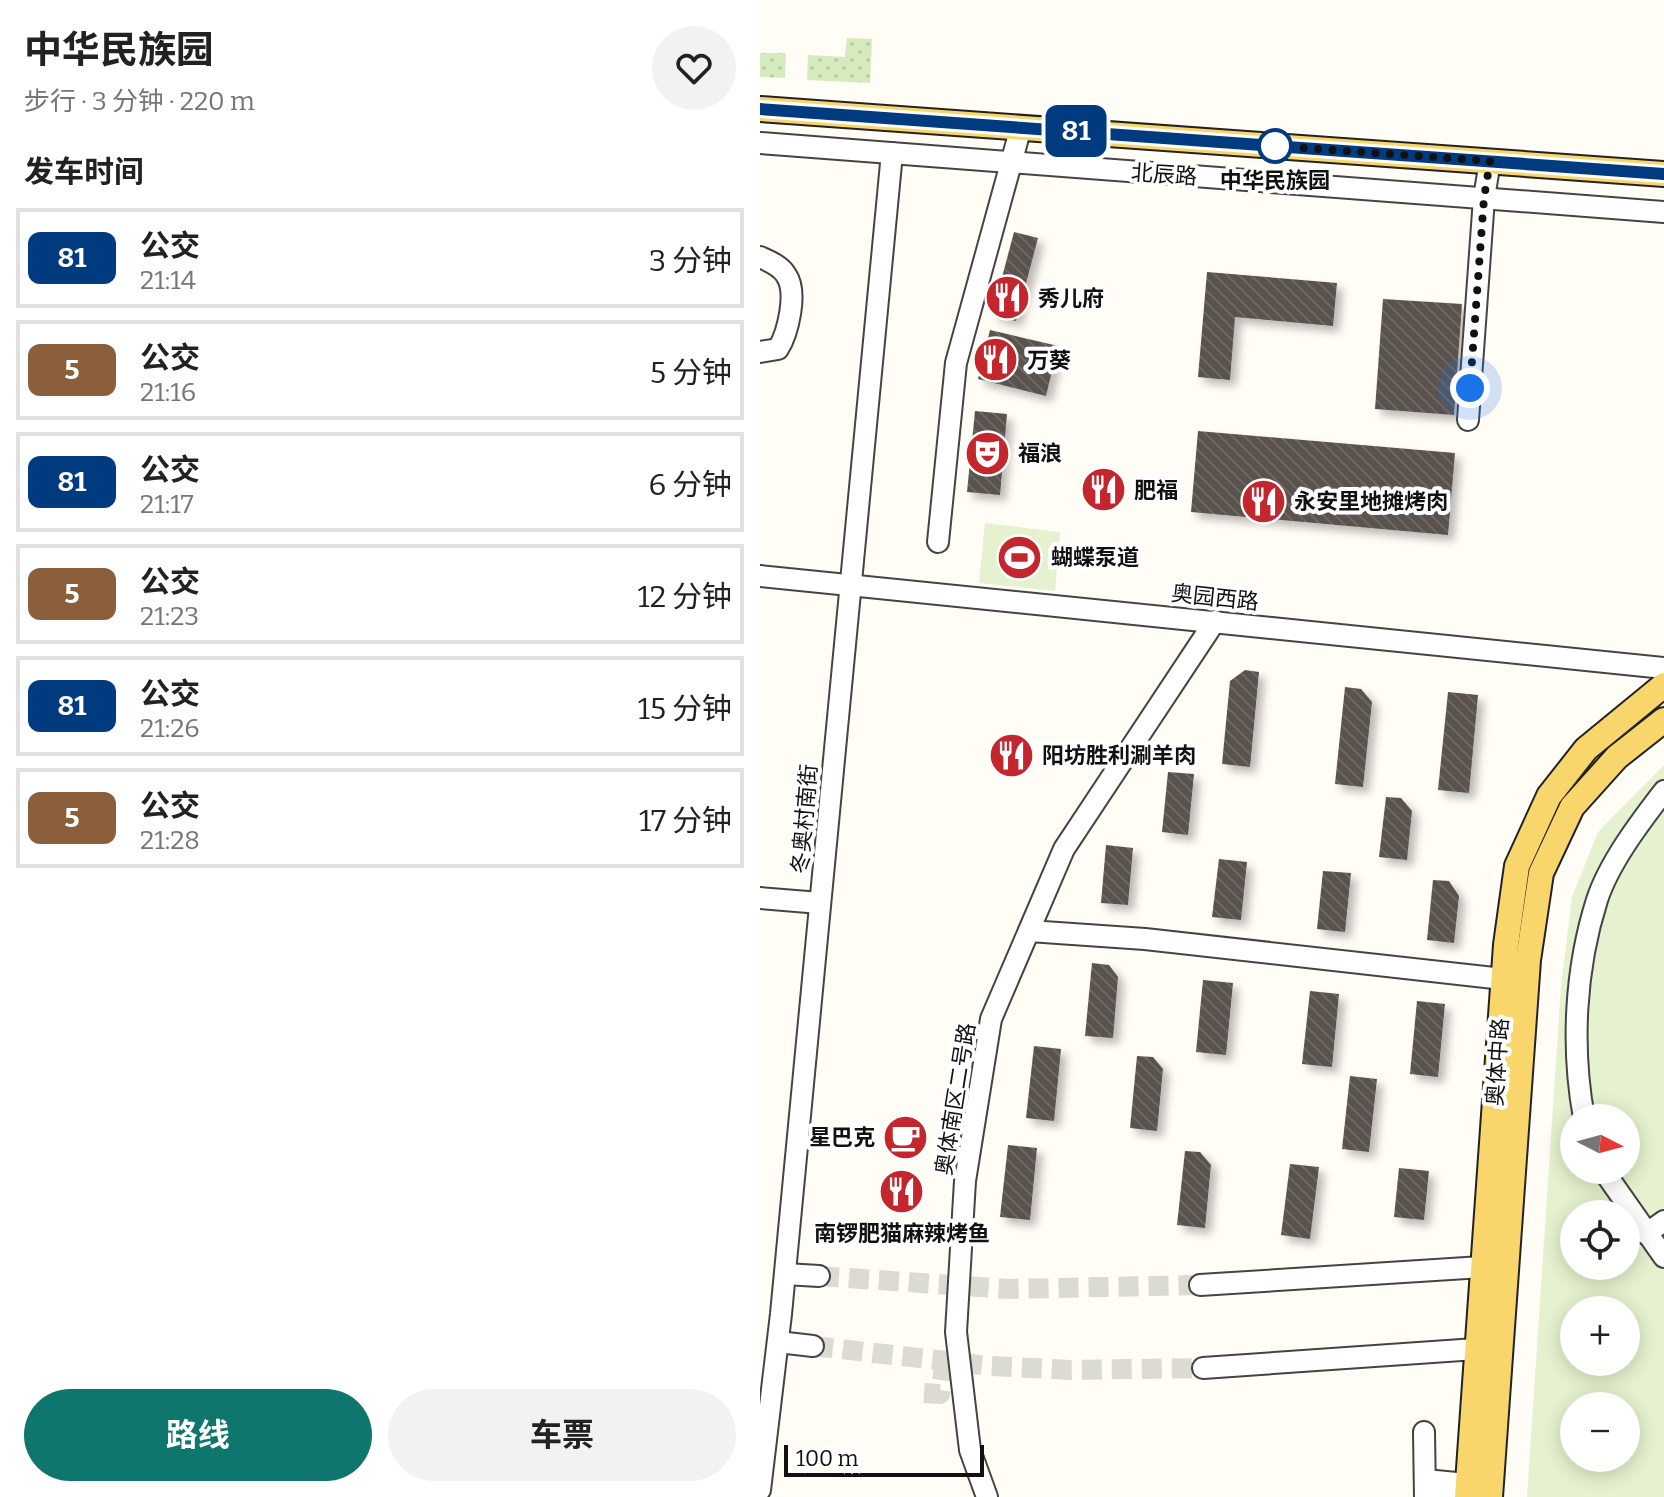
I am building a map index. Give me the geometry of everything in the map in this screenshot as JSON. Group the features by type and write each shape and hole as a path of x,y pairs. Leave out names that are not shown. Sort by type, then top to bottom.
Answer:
{"main road":[{"name":"北辰路","path":"760,109 1664,174"},
{"name":"奥体中路","path":"1461,1493 1476,1349 1503,979 1517,866 1549,796 1586,749 1664,685"},
{"name":"奥体中路","path":"1490,1497 1528,960 1541,873 1572,807 1617,757 1664,720"}],"street":[{"path":"938,542 956,363 1021,127"},
{"name":"北辰路","path":"760,143 1664,212"},
{"name":"冬奥村南街","path":"760,1490 785,1274 892,153"},
{"path":"1468,420 1484,198 1490,161"},
{"path":"760,257 786,273 792,287 787,334 778,349 760,352"},
{"name":"奥园西路","path":"760,576 1664,668"},
{"name":"奥体南区二号路","path":"987,1497 970,1450 956,1332 965,1181 991,1019 1064,849 1215,621"},
{"path":"1583,1104 1577,1044 1580,973 1598,898 1632,832 1664,791"},
{"path":"760,898 820,903"},
{"path":"1029,931 1145,939 1503,979"},
{"path":"1612,1184 1664,1257"},
{"path":"1646,1234 1664,1221"},
{"path":"1200,1285 1482,1267"},
{"path":"785,1274 819,1276"},
{"path":"760,1312 781,1314"},
{"path":"778,1342 813,1346"},
{"path":"1203,1368 1476,1349"},
{"path":"1424,1432 1425,1491 1461,1493"}],"green space":[{"path":"847,38 872,39 870,83 807,80 808,55 845,57"},
{"path":"760,53 786,53 785,78 760,77"},
{"name":"蝴蝶泵道","path":"985,523 1060,532 1055,591 979,583"},
{"path":"1664,765 1664,1497 1527,1497 1561,986 1572,897 1598,832"}],"building":[{"path":"1014,232 1038,238 1016,321 992,315"},
{"path":"1207,272 1337,283 1333,326 1235,317 1230,380 1198,377"},
{"path":"1383,299 1462,304 1454,415 1375,409"},
{"path":"990,330 1058,346 1046,396 978,379"},
{"name":"福浪","path":"975,411 1007,414 1000,495 967,492"},
{"path":"1198,431 1455,453 1448,535 1191,512"},
{"path":"1245,670 1259,672 1250,767 1222,764 1230,681"},
{"path":"1345,687 1361,689 1372,702 1363,787 1335,784"},
{"path":"1448,692 1478,695 1469,793 1438,790"},
{"path":"1168,772 1194,774 1188,835 1162,832"},
{"path":"1386,797 1401,798 1412,811 1407,860 1379,857"},
{"path":"1106,845 1133,848 1128,905 1101,903"},
{"path":"1219,859 1247,862 1241,920 1212,917"},
{"path":"1323,871 1351,873 1345,932 1317,929"},
{"path":"1433,880 1449,881 1459,896 1454,943 1427,940"},
{"path":"1092,963 1109,965 1118,977 1113,1038 1085,1036"},
{"path":"1203,980 1233,983 1226,1055 1196,1052"},
{"path":"1310,991 1339,994 1332,1067 1302,1064"},
{"path":"1417,1001 1445,1004 1438,1077 1410,1074"},
{"path":"1034,1046 1061,1049 1054,1121 1026,1118"},
{"path":"1137,1056 1153,1057 1163,1069 1157,1131 1130,1128"},
{"path":"1350,1076 1377,1079 1369,1152 1342,1149"},
{"path":"1008,1145 1037,1148 1030,1220 1000,1217"},
{"path":"1185,1151 1200,1152 1211,1165 1205,1228 1177,1225"},
{"path":"1290,1164 1319,1167 1310,1239 1281,1235"},
{"path":"1399,1168 1429,1171 1424,1220 1394,1217"}],"tunnel":[{"path":"819,1276 1009,1289 1200,1285"},
{"path":"813,1346 990,1366 1070,1370 1203,1368"},
{"path":"924,1393 940,1394 945,1361"}],"bus line":[{"name":"81","path":"760,109 1664,174"}],"place":[{"name":"中华民族园","path":"1275,146"},
{"name":"秀儿府","path":"1007,298"},
{"name":"万葵","path":"996,360"},
{"name":"福浪","path":"987,453"},
{"name":"肥福","path":"1103,490"},
{"name":"永安里地摊烤肉","path":"1263,501"},
{"name":"蝴蝶泵道","path":"1020,557"},
{"name":"阳坊胜利涮羊肉","path":"1011,755"},
{"name":"星巴克","path":"906,1137"},
{"name":"南锣肥猫麻辣烤鱼","path":"902,1192"}],"route":[{"path":"1275,146 1490,161 1484,198 1470,388"}]}
